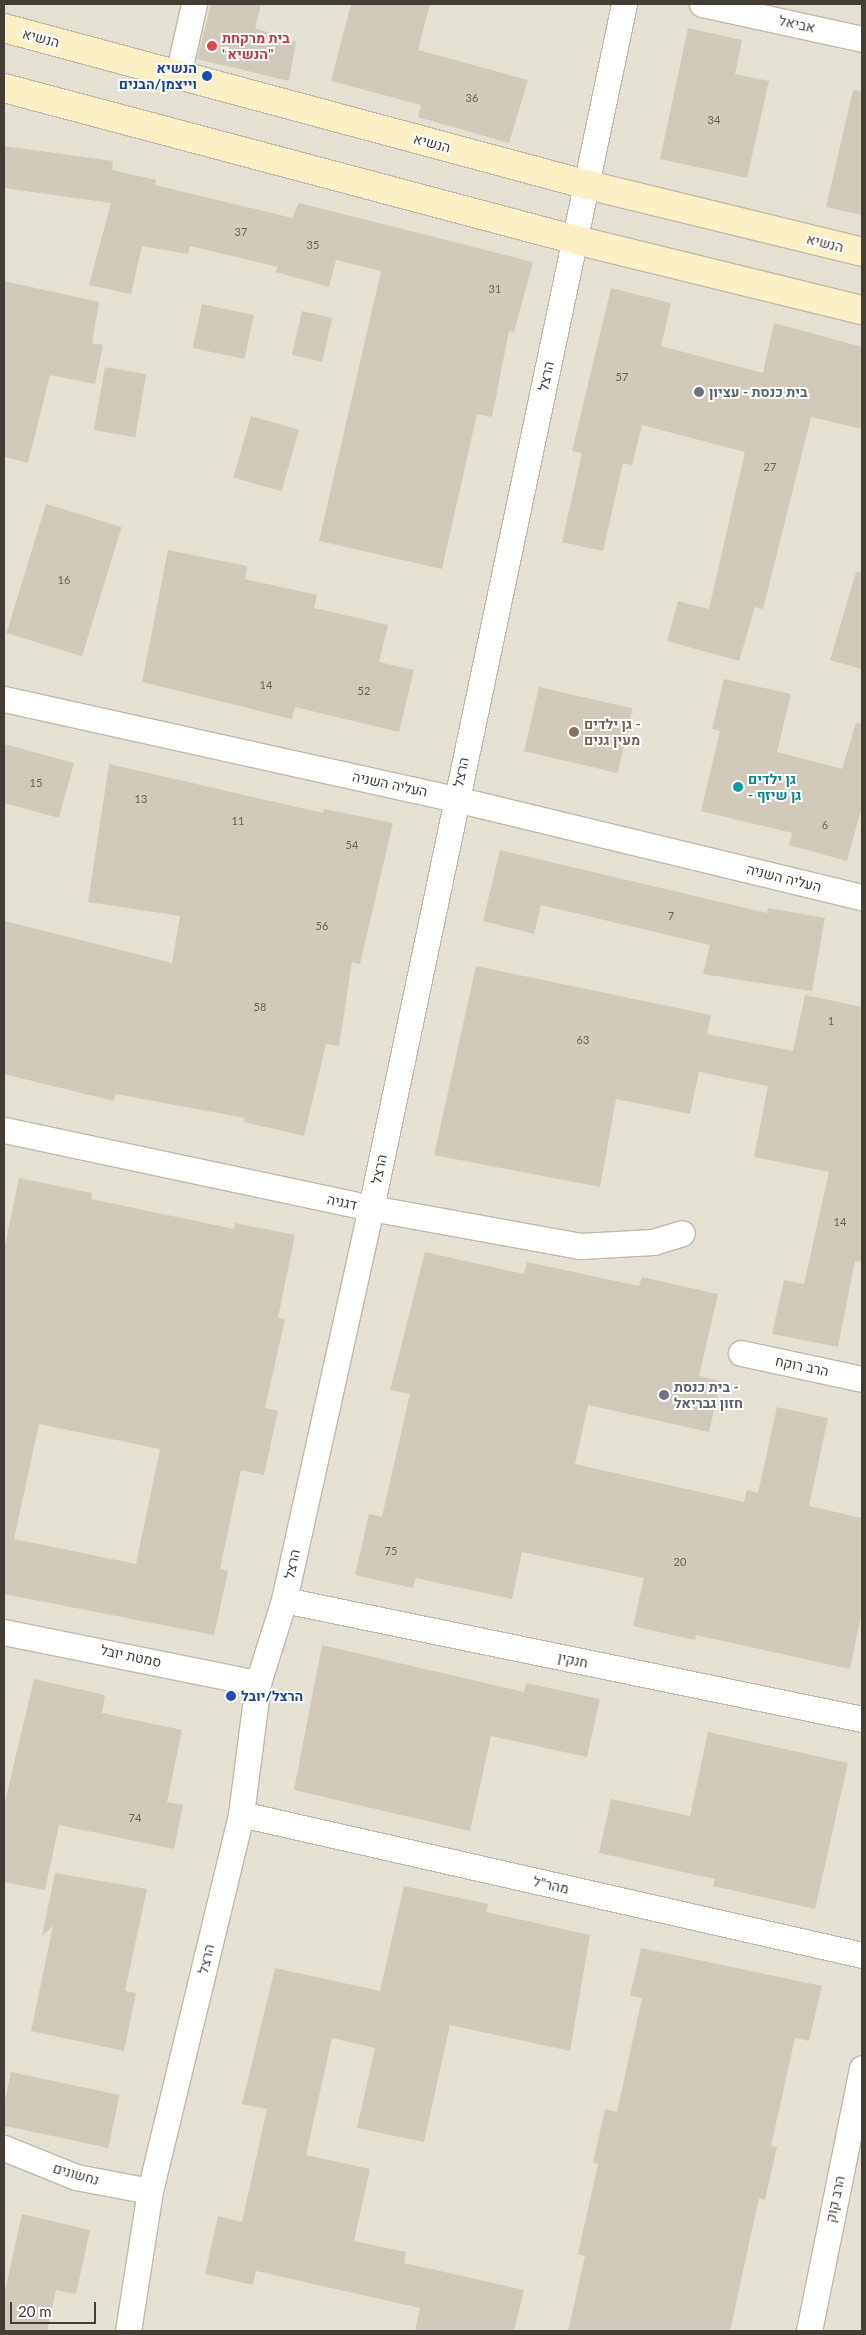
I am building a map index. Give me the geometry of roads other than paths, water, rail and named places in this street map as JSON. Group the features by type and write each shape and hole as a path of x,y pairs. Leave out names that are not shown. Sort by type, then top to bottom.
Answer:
{"main road":[{"name":"הנשיא","path":"4,28 588,185 862,252"},
{"path":"4,88 576,240 862,310"}],"street":[{"path":"178,75 194,4"},
{"name":"הרצל","path":"128,2331 150,2191 241,1814 258,1682 284,1600 370,1208 588,185 624,4"},
{"name":"אביאל","path":"702,4 862,38"},
{"name":"העליה השניה","path":"4,699 456,799 862,897"},
{"name":"דגניה","path":"4,1130 370,1208 580,1246 653,1242 682,1233"},
{"name":"הרב רוקח","path":"741,1353 862,1378"},
{"name":"חנקין","path":"284,1600 862,1719"},
{"name":"סמטת יובל","path":"4,1632 258,1682"},
{"name":"מהר\"ל","path":"241,1814 862,1955"},
{"name":"הרב קוק","path":"809,2331 862,2068"},
{"name":"נחשונים","path":"4,2148 76,2177 150,2191"}],"place":[{"name":"בית מרקחת \"הנשיא\"","path":"212,46"},
{"name":"הנשיא וייצמן/הבנים","path":"207,76"},
{"name":"בית כנסת - עציון","path":"699,392"},
{"name":"גן ילדים - מעין גנים","path":"574,732"},
{"name":"גן ילדים - גן שיזף","path":"738,787"},
{"name":"בית כנסת - חזון גבריאל","path":"664,1395"},
{"name":"הרצל/יובל","path":"231,1696"}]}
